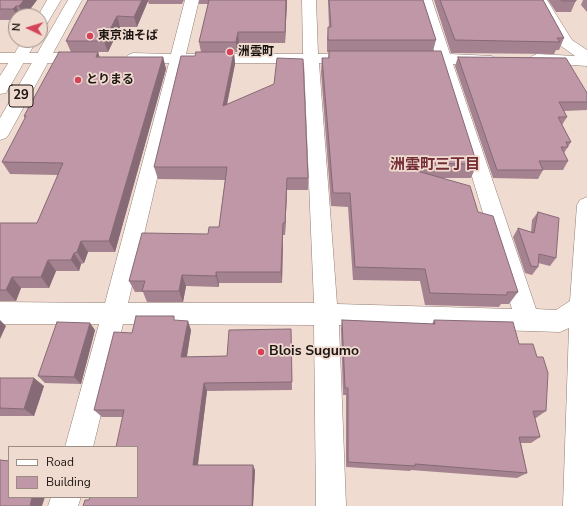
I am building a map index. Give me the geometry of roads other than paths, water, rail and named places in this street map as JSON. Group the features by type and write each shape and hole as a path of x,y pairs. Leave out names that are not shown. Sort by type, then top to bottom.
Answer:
{"street":[{"path":"48,10 54,0"},
{"name":"29","path":"0,134 75,0"},
{"path":"79,446 114,313 176,58 192,0"},
{"path":"309,0 326,314 331,506"},
{"path":"425,0 527,320"},
{"path":"540,0 566,42 587,57"},
{"name":"29","path":"0,89 25,48"},
{"path":"0,58 98,58"},
{"path":"121,58 366,59"},
{"path":"397,59 498,59"},
{"path":"522,59 587,61"},
{"path":"578,506 587,205"},
{"path":"0,313 326,314 560,322 585,306"}],"place":[{"name":"東京油そば","path":"90,36"},
{"name":"洲雲町","path":"230,52"},
{"name":"とりまる","path":"78,80"},
{"name":"Blois Sugumo","path":"261,352"}],"district":[{"name":"洲雲町三丁目","path":"435,165"}]}
